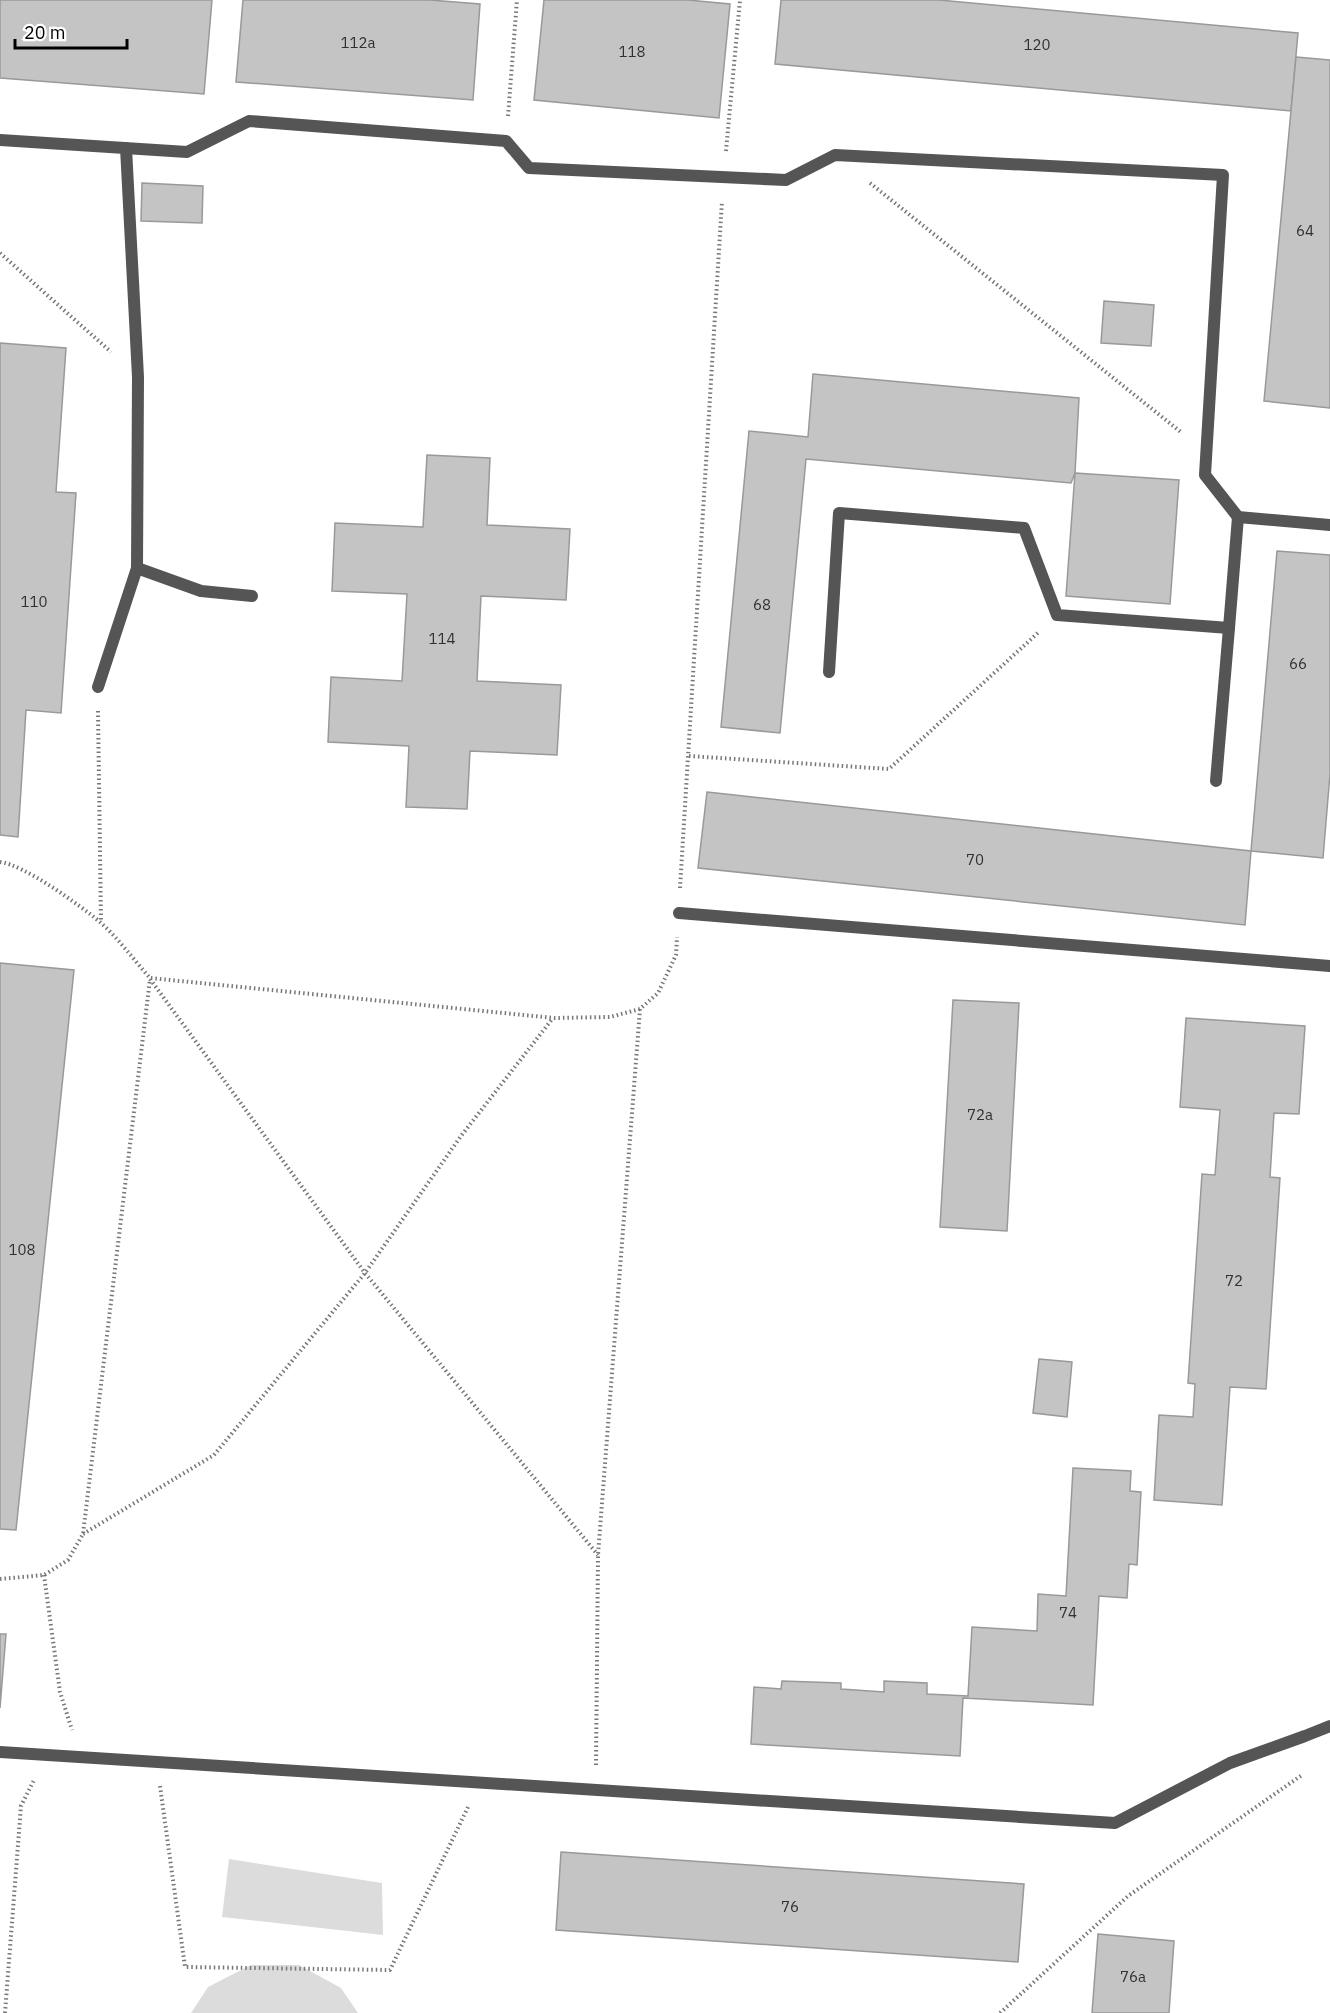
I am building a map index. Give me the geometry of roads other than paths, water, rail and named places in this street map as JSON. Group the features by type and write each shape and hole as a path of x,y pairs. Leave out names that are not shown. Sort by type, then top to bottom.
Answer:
{"lane":[{"path":"0,140 187,152 249,121 506,141 529,168 786,180 835,155 1223,175 1205,475 1238,517 1216,781"},
{"path":"98,687 137,568 138,377 126,148"},
{"path":"829,672 839,513 1024,528 1058,615 1229,628"},
{"path":"1238,517 1330,525"},
{"path":"137,568 201,591 252,596"},
{"path":"679,913 1330,966"},
{"path":"0,1752 1115,1823 1230,1763 1330,1726"}]}
